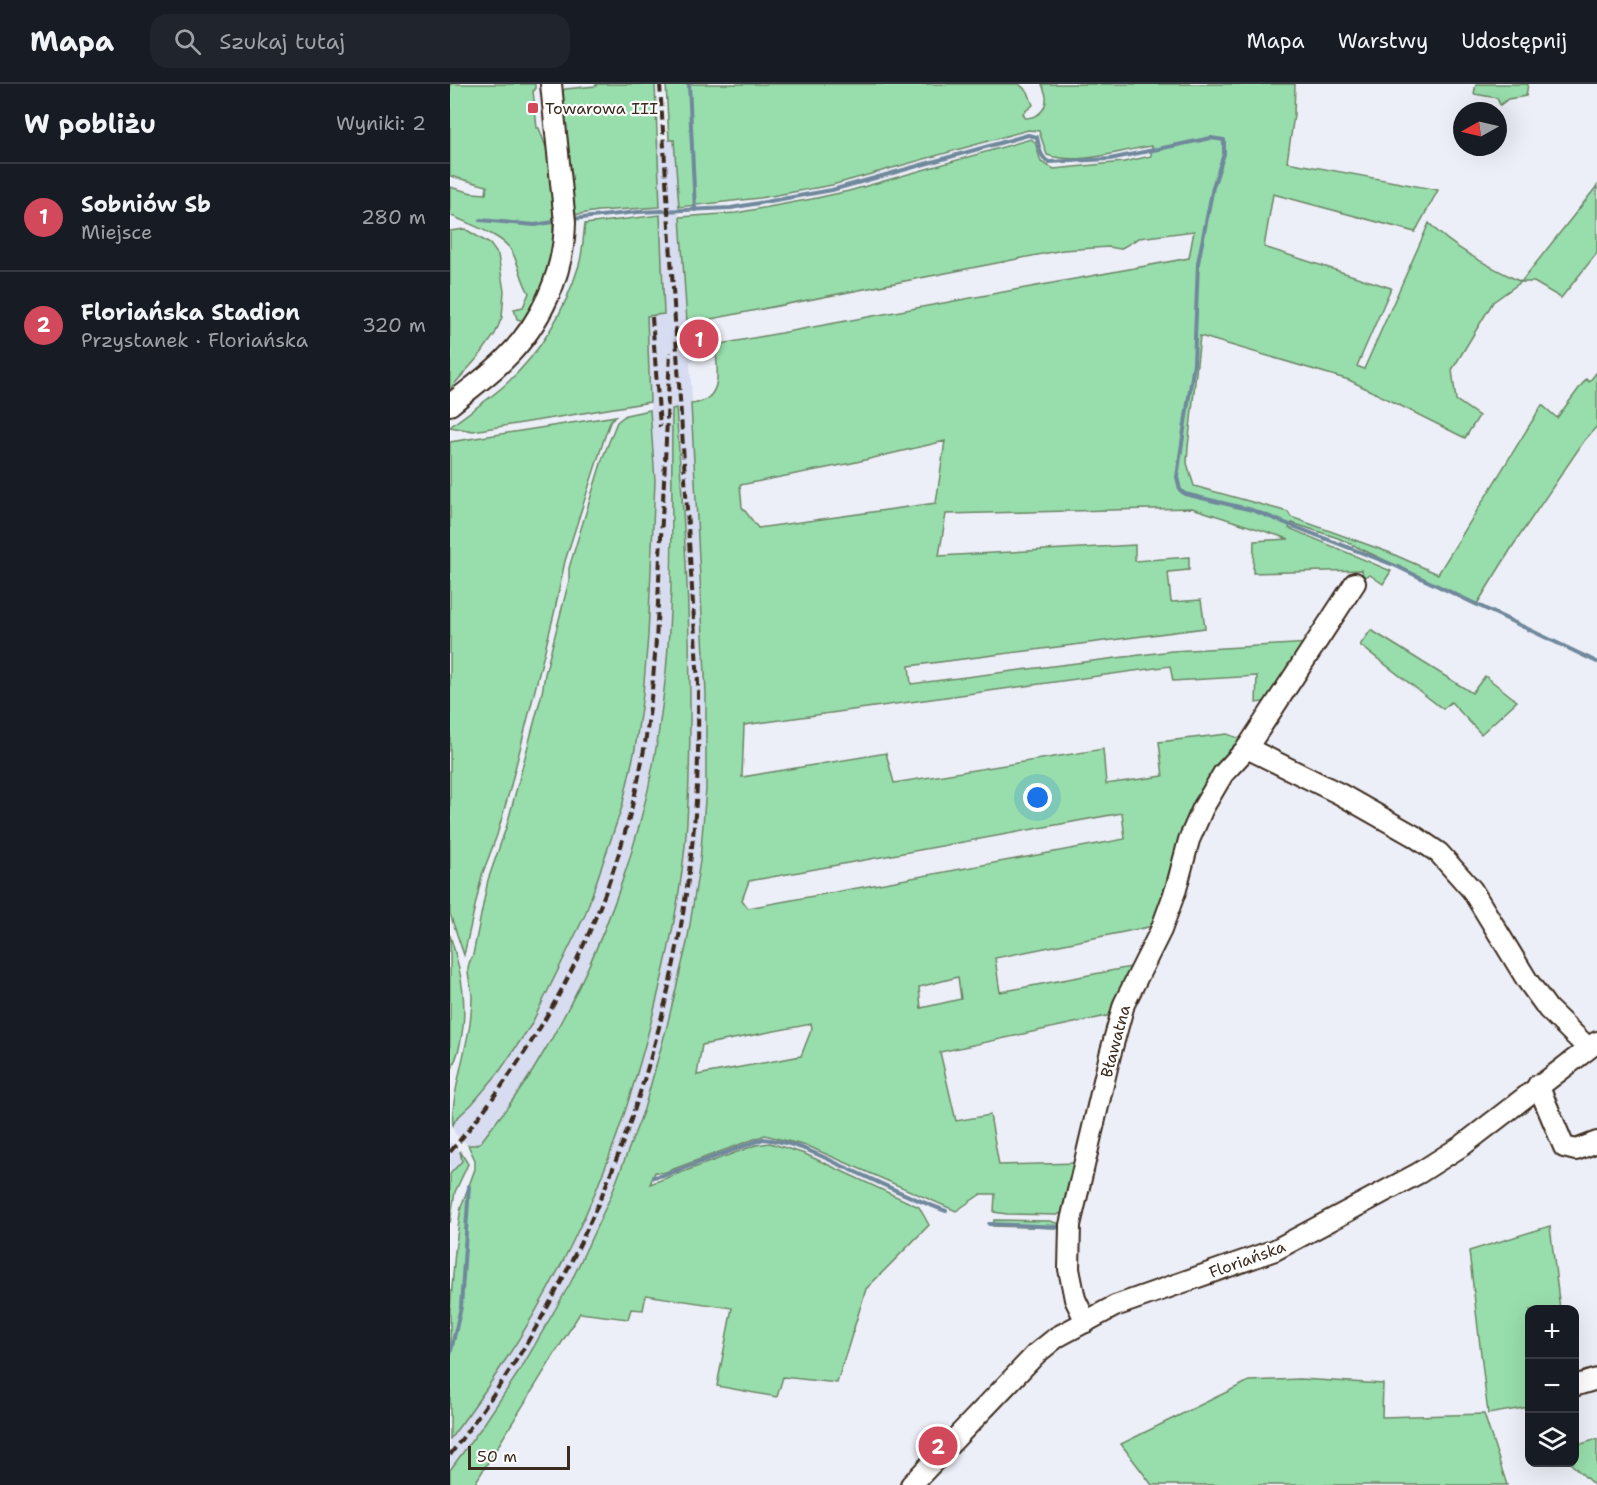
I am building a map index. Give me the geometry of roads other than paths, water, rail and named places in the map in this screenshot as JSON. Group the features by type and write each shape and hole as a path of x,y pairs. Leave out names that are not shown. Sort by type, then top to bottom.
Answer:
{"street":[{"path":"450,405 503,362 531,328 552,287 563,243 563,197 551,84"},
{"name":"Bławatna","path":"1086,1322 1075,1299 1069,1269 1070,1225 1124,1004 1161,930 1176,889 1189,840 1203,808 1224,774 1247,748 1355,583"},
{"path":"1247,748 1341,794 1414,836 1438,854 1472,890 1527,980 1548,1009 1593,1045"},
{"name":"Floriańska","path":"911,1485 1036,1354 1057,1337 1139,1296 1255,1258 1296,1240 1444,1158 1593,1045"},
{"path":"1538,1085 1564,1147 1576,1150 1597,1142"},
{"path":"1579,1385 1597,1379"}],"waterway":[{"path":"689,84 695,210"},
{"path":"572,219 638,212 731,208 832,190 1028,135 1037,137 1042,155 1049,162 1110,159 1211,138 1224,140 1224,154 1213,187 1198,263 1194,363 1177,477 1180,490 1185,494 1252,510 1396,566 1597,662"},
{"path":"480,220 535,225 559,221"},
{"path":"653,1177 665,1175 763,1139 783,1142 811,1152 946,1211"},
{"path":"450,1355 461,1307 469,1186"},
{"path":"989,1224 1061,1227"}],"railway":[{"path":"450,1455 504,1379 534,1331 597,1206 623,1141 664,1008 689,871 697,786 698,683 660,84"},
{"path":"652,317 660,427"},
{"path":"450,1152 514,1069 566,980 608,886 624,837 643,756 654,670 670,352"}],"place":[{"name":"Towarowa III","path":"533,108"},
{"name":"Sobniów Sb","path":"699,339"},
{"name":"Floriańska Stadion","path":"938,1446"}]}
